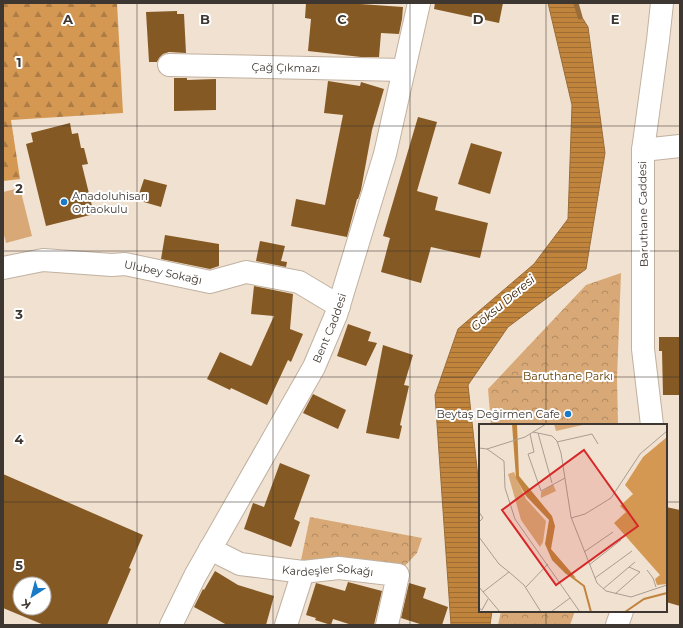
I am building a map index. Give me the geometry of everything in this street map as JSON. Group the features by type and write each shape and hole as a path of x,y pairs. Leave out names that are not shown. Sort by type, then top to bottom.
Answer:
{"street":[{"name":"Bent Caddesi","path":"171,625 195,576 314,367 339,306 385,154 419,3"},
{"name":"Baruthane Caddesi","path":"652,424 643,349 643,150 662,3"},
{"name":"Çağ Çıkmazı","path":"168,65 403,70"},
{"path":"643,150 680,146"},
{"name":"Ulubey Sokağı","path":"3,268 43,260 112,266 125,264 210,282 246,272 299,282 339,306"},
{"name":"Kardeşler Sokağı","path":"210,549 240,564 303,572 339,568 398,575 387,625"},
{"path":"286,625 303,572"},
{"path":"617,625 622,612"}],"green space":[{"path":"3,3 117,3 123,113 11,120 20,179 3,181"},
{"path":"20,188 32,236 6,243 3,231 3,192"},
{"name":"Baruthane Parkı","path":"621,273 617,378 618,424 491,424 488,389 586,285"},
{"path":"310,517 422,538 417,553 401,570 300,565"},
{"path":"501,612 575,612 570,625 498,625"}],"water":[{"path":"548,3 573,3 588,27 605,153 586,269 508,327 468,385 479,487 479,612 492,612 490,625 451,625 435,395 458,329 534,264 568,219 572,105"}],"building":[{"path":"306,3 346,3 403,7 399,34 381,33 379,57 361,57 308,51 311,19 305,18"},
{"path":"435,3 503,3 499,23 434,9"},
{"path":"177,11 177,14 184,14 186,53 169,52 163,54 157,62 149,62 146,12"},
{"path":"174,78 187,78 187,80 216,79 216,110 174,111"},
{"path":"328,81 360,86 361,82 384,89 372,130 361,190 357,199 347,237 291,226 296,199 325,205 343,115 324,113"},
{"path":"418,117 437,122 417,191 438,197 435,210 488,223 480,258 431,247 421,283 381,272 390,238 383,236"},
{"path":"70,123 72,134 78,133 81,148 84,148 88,164 82,165 94,214 46,226 26,144 33,142 31,133"},
{"path":"471,143 502,152 490,194 458,184"},
{"path":"144,179 167,185 161,207 137,200"},
{"path":"165,235 219,244 219,266 210,269 161,259"},
{"path":"260,241 285,246 281,261 287,262 286,267 256,261"},
{"path":"254,286 293,294 290,329 303,334 291,362 288,360 267,405 231,388 230,390 207,379 220,352 251,366 252,365 274,316 251,314"},
{"path":"348,324 371,332 368,341 377,343 366,366 337,356"},
{"path":"659,337 680,337 680,395 663,395 662,351 659,351"},
{"path":"383,345 413,355 404,385 409,386 400,425 402,426 399,439 366,433"},
{"path":"313,394 346,410 338,429 303,413"},
{"path":"280,463 310,475 294,519 300,522 291,547 244,529 253,503 264,507"},
{"path":"3,474 143,535 129,568 131,569 107,625 44,625 22,616 52,616 52,576 12,576 12,612 3,608"},
{"path":"667,507 680,510 680,606 667,602"},
{"path":"215,571 238,585 274,596 266,625 227,625 194,607 203,589 204,590"},
{"path":"348,582 382,591 374,625 352,625 333,619 331,625 315,620 316,618 306,615 316,583 345,591"},
{"path":"409,583 426,588 423,598 448,607 442,625 423,625 401,618"}],"waterway":[{"name":"Göksu Deresi","path":"576,3 580,17"}],"place":[{"name":"Anadoluhisarı Ortaokulu","path":"64,202"},
{"name":"Beytaş Değirmen Cafe","path":"568,414"}]}
